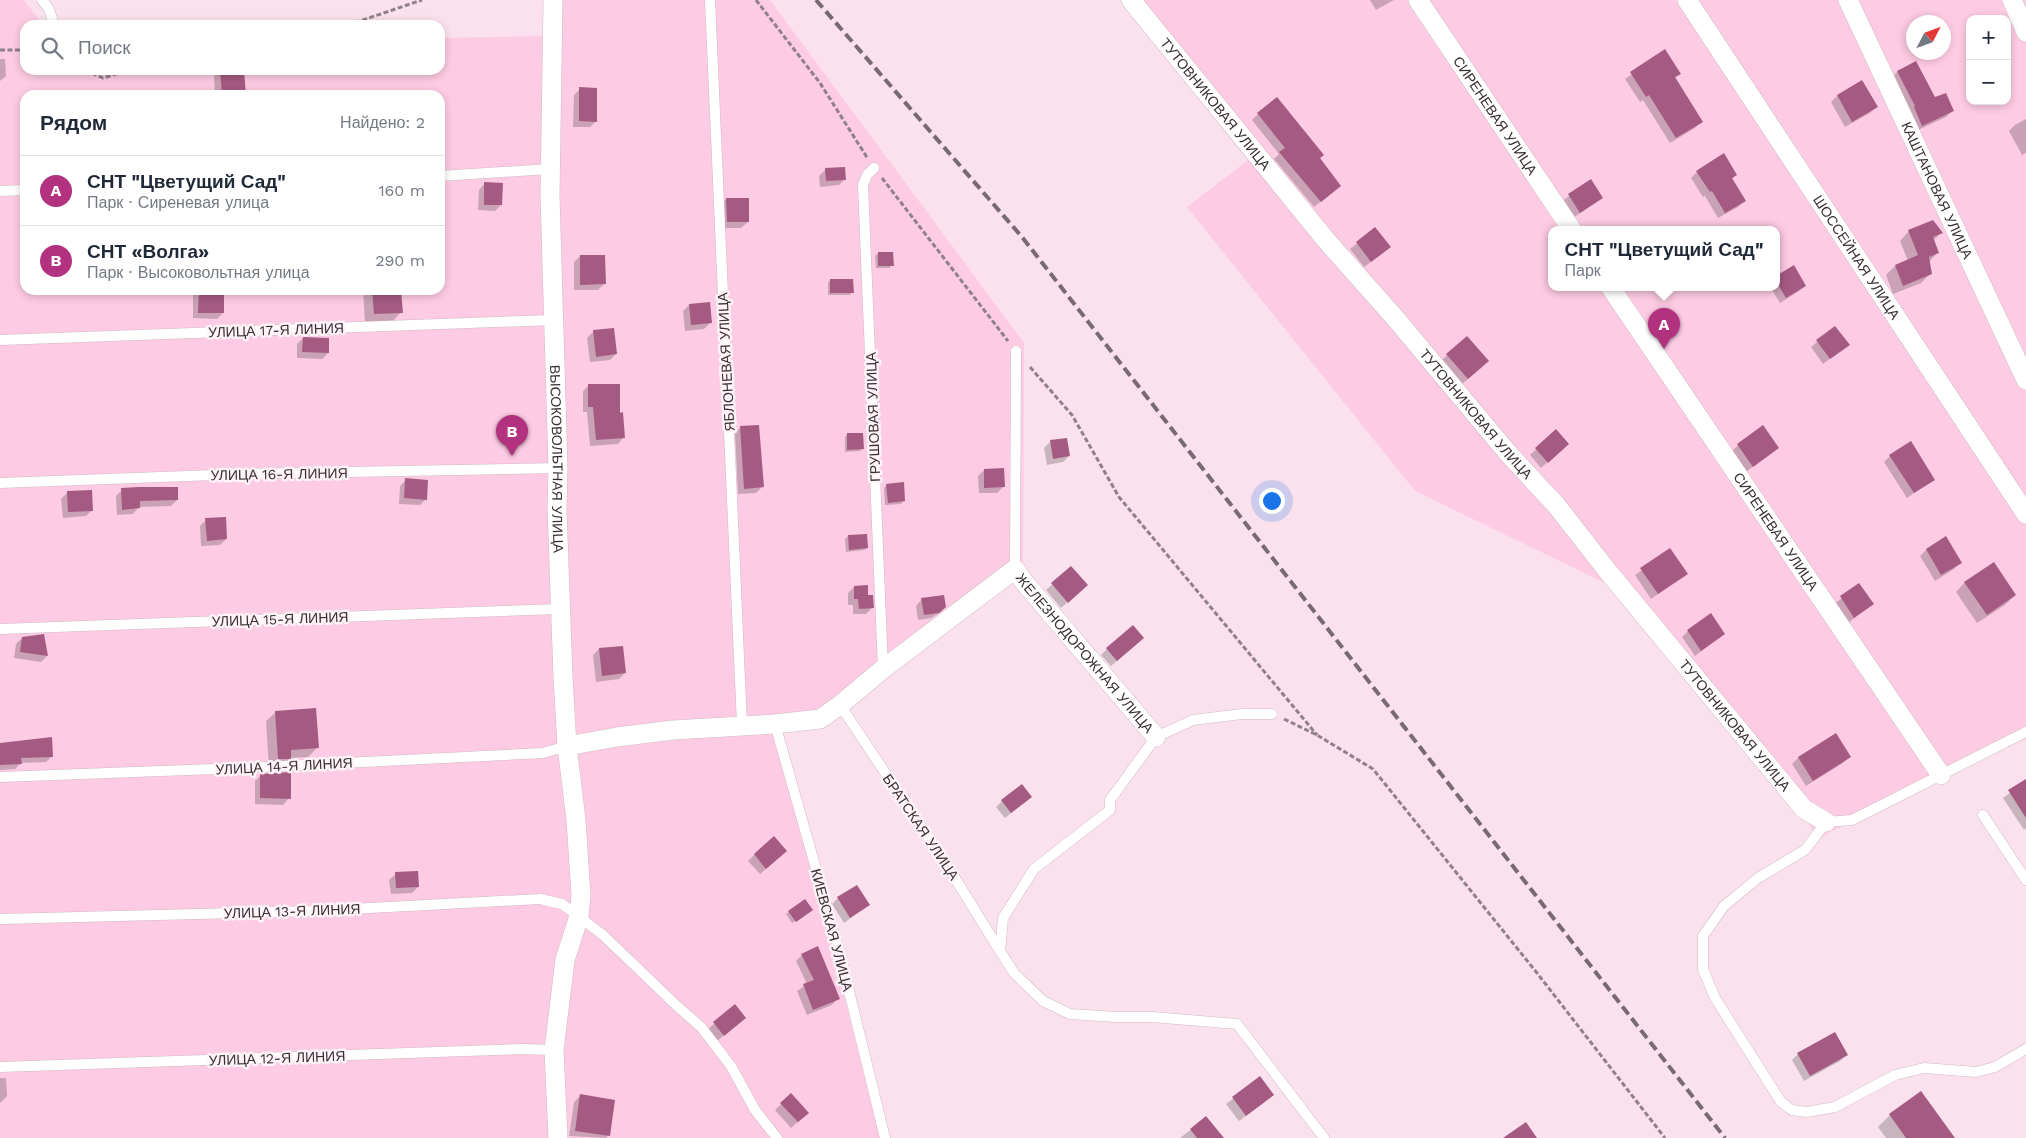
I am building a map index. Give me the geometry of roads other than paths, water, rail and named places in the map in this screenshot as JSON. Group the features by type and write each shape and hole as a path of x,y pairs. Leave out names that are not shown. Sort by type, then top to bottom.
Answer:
{"street":[{"name":"ВЫСОКОВОЛЬТНАЯ УЛИЦА","path":"553,0 550,169 560,609 567,746 581,880 579,916 565,960 554,1050 558,1138"},
{"name":"ТУТОВНИКОВАЯ УЛИЦА","path":"1131,0 1326,240 1396,319 1507,452 1556,504 1606,569 1804,809 1826,822"},
{"name":"СИРЕНЕВАЯ УЛИЦА","path":"1418,0 1569,226"},
{"name":"ШОССЕЙНАЯ УЛИЦА","path":"1687,0 2026,514"},
{"name":"КАШТАНОВАЯ УЛИЦА","path":"1848,0 2026,380"},
{"path":"2012,0 2026,32"},
{"name":"СИРЕНЕВАЯ УЛИЦА","path":"1613,291 1941,775"},
{"path":"567,746 617,737 742,725 775,724 820,718 840,706 883,669 1015,569"},
{"name":"ЖЕЛЕЗНОДОРОЖНАЯ УЛИЦА","path":"1015,569 1156,737"}],"lane":[{"path":"42,0 49,9 52,20"},
{"name":"ЯБЛОНЕВАЯ УЛИЦА","path":"710,0 742,725"},
{"name":"ГРУШОВАЯ УЛИЦА","path":"874,168 863,185 883,669"},
{"path":"445,176 550,169"},
{"path":"0,191 20,190"},
{"name":"УЛИЦА 17-Я ЛИНИЯ","path":"0,340 553,320"},
{"path":"1015,569 1016,351"},
{"name":"УЛИЦА 16-Я ЛИНИЯ","path":"0,483 241,474 558,468"},
{"name":"УЛИЦА 15-Я ЛИНИЯ","path":"0,629 560,609"},
{"name":"БРАТСКАЯ УЛИЦА","path":"840,706 948,866 1014,973 1043,1001 1070,1014 1161,1017 1236,1024 1324,1138"},
{"path":"1000,950 1003,918 1034,869 1110,810 1110,800 1156,737 1193,720 1242,714 1272,714"},
{"name":"КИЕВСКАЯ УЛИЦА","path":"775,724 839,950 885,1138"},
{"path":"2026,732 1852,820 1826,822 1805,850 1758,878 1724,906 1704,936 1703,969 1715,998 1781,1102 1792,1110 1807,1112 1835,1107 1895,1076 1924,1068 1976,1072 1995,1067 2026,1048"},
{"name":"УЛИЦА 14-Я ЛИНИЯ","path":"0,777 242,768 543,752 567,746"},
{"path":"1983,814 2026,880"},
{"name":"УЛИЦА 13-Я ЛИНИЯ","path":"0,919 314,911 540,899 562,904 603,935 676,1005 701,1026 720,1050 756,1110 777,1138"},
{"name":"УЛИЦА 12-Я ЛИНИЯ","path":"0,1067 522,1049 554,1050"}],"railway":[{"path":"816,0 1022,237 1725,1138"}],"place":[{"name":"СНТ \"Цветущий Сад\"","path":"1664,349"},
{"name":"СНТ «Волга»","path":"512,456"}]}
